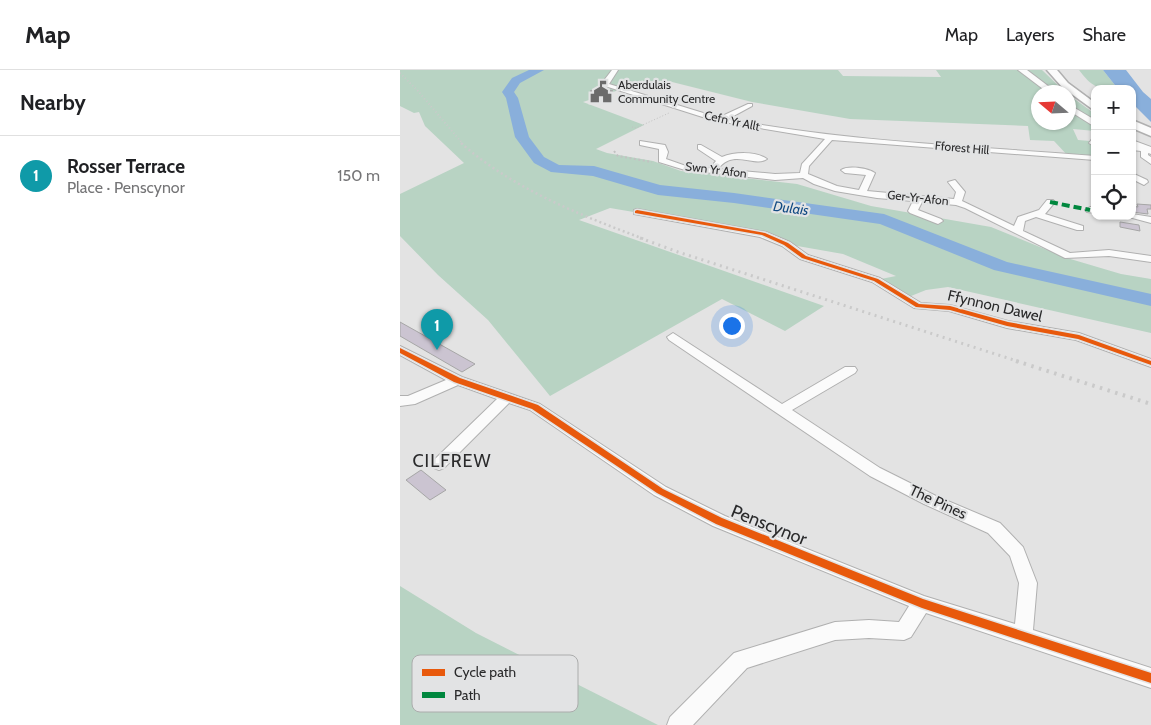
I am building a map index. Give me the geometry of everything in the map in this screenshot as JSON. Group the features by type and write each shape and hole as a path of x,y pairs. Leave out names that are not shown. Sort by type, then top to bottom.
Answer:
{"highway":[{"path":"1052,70 1065,85 1091,105"},
{"path":"1065,70 1074,81 1091,95"},
{"path":"1136,125 1151,133"},
{"path":"1136,136 1149,147"}],"main road":[{"path":"1022,70 1042,85"},
{"path":"1076,111 1091,121"},
{"path":"1136,144 1149,147"}],"street":[{"name":"Cefn Yr Allt","path":"615,70 605,83 607,85 721,120 830,138"},
{"path":"721,120 750,105"},
{"path":"804,175 805,166 830,138"},
{"name":"Fforest Hill","path":"830,138 1091,158"},
{"name":"Swn Yr Afon","path":"643,143 662,147 664,152 662,160 686,168 774,177 804,175"},
{"path":"701,147 720,160"},
{"path":"1136,148 1149,147"},
{"path":"1149,147 1144,155 1151,162"},
{"path":"712,170 720,160 734,157 763,159"},
{"path":"845,170 871,174 862,193"},
{"name":"Ger-Yr-Afon","path":"804,175 812,181 835,189 957,202 1069,256 1109,253 1151,259"},
{"path":"1136,177 1144,182"},
{"path":"952,182 961,192 957,202"},
{"path":"919,198 913,211 938,221"},
{"path":"1018,232 1021,219 1042,212 1050,202"},
{"name":"Ffynnon Dawel","path":"637,212 763,234 786,244 804,257 876,280 918,306 950,308 1007,324 1079,337 1151,363"},
{"path":"1036,214 1080,228"},
{"path":"1136,217 1151,220"},
{"name":"The Pines","path":"673,337 875,472 930,500 994,528 1017,552 1028,584 1023,637"},
{"name":"Penscynor","path":"400,350 458,380 535,407 660,491 719,521 922,603 1151,678"},
{"path":"782,410 850,370"},
{"path":"400,401 410,401 458,380"},
{"path":"439,464 506,398"},
{"path":"678,725 741,660 834,631 869,629 904,631 922,603"}],"path":[{"path":"632,128 636,128 679,108"}],"green space":[{"path":"400,70 838,70 843,76 941,77 936,70 1042,70 1058,85 1031,85 1031,130 1073,130 1078,140 1091,142 1091,158 1069,157 1054,141 1030,140 1028,126 850,119 752,102 668,81 641,84 622,90 609,85 612,80 605,80 603,82 605,86 619,90 583,102 644,125 596,149 607,153 653,161 681,171 797,184 871,206 991,227 1067,258 1121,274 1151,279 1151,333 948,287 926,290 906,298 876,280 896,276 843,254 786,244 763,234 610,208 579,220 824,306 785,331 722,299 550,396 488,320 438,275 400,236 400,194 464,163 425,126 419,112 414,113 400,106"},
{"path":"1079,70 1103,70 1115,85 1095,85"},
{"path":"1076,100 1091,111 1091,131 1076,129"},
{"path":"400,586 476,633 520,655 412,655 412,712 578,712 578,685 658,725 400,725"}],"water":[{"path":"1103,70 1126,70 1151,99 1151,122 1136,107 1136,85 1115,85"}],"building":[{"name":"Aberdulais Community Centre","path":"601,88 613,92 602,96 590,91"},
{"path":"1137,204 1151,205 1151,209 1147,209 1148,214 1136,212 1136,207 1138,207"},
{"path":"1120,222 1139,225 1140,231 1120,227"},
{"path":"400,322 475,364 462,372 400,336"},
{"path":"421,470 446,490 430,500 406,480"}],"waterway":[{"name":"Dulais","path":"539,70 516,81 508,92 512,98 522,137 539,160 556,169 594,171 658,190 734,198 884,219 1001,266 1151,300"}],"railway":[{"path":"400,73 418,91 463,144"},
{"path":"461,143 481,159 525,187 572,210 644,239"},
{"path":"640,238 678,252 1020,362"},
{"path":"1016,361 1151,404"}],"marked path":[{"path":"1050,202 1090,210"}],"cycle path":[{"path":"637,212 763,234 786,244 804,257 876,280 918,306 950,308 1007,324 1079,337 1151,363"},
{"path":"400,350 457,380 535,407 660,491 719,521 922,603 1151,678"}],"place":[{"name":"Aberdulais Community Centre","path":"601,92"},
{"name":"Rosser Terrace","path":"437,350"}],"district":[{"name":"CILFREW","path":"452,461"}]}
